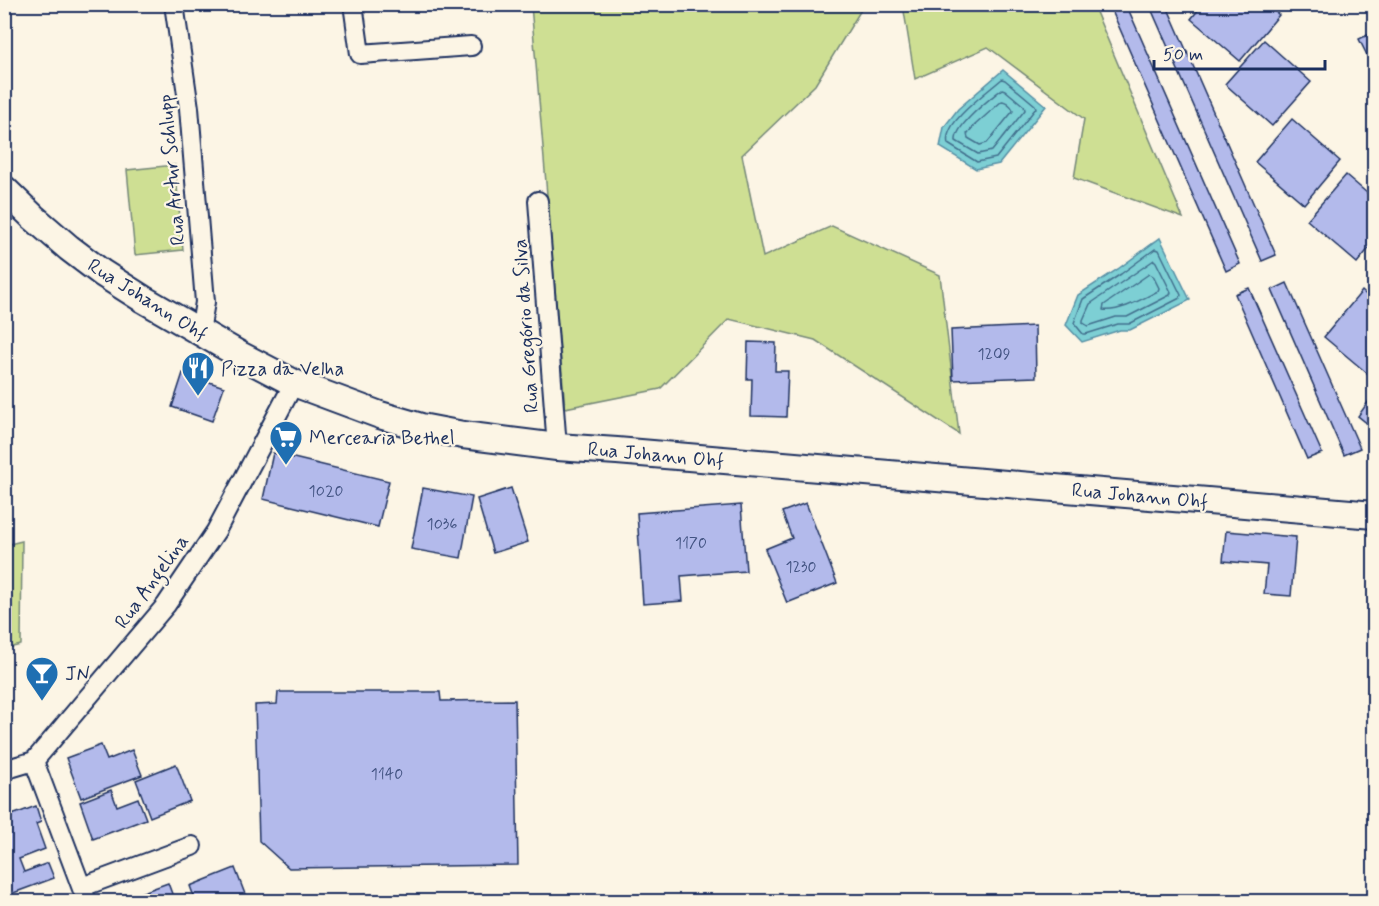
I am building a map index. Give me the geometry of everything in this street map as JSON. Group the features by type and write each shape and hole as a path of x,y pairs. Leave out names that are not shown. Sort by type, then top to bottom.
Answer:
{"main road":[{"name":"Rua Johann Ohf","path":"4,189 69,248 102,273 200,332 294,383 380,415 421,427 463,435 557,447 1374,515"}],"street":[{"name":"Rua Artur Schlupp","path":"174,4 189,108 205,302 200,332"},
{"path":"353,4 360,54 471,46"},
{"name":"Rua Gregório da Silva","path":"538,201 557,447"},
{"name":"Rua Angelina","path":"34,761 166,606 216,531 294,383"},
{"path":"4,770 34,761 85,894 192,846"}],"green space":[{"path":"531,5 864,5 815,85 742,155 763,257 832,226 940,275 959,434 815,340 729,319 660,389 565,408"},
{"path":"903,5 1093,5 1183,218 1074,178 1084,119 988,47 915,79"},
{"path":"175,165 183,250 135,255 127,170"},
{"path":"22,541 21,645 5,649 5,545"}],"water":[{"path":"1003,70 1046,106 999,164 976,169 940,147 944,127 958,109"},
{"path":"1160,238 1190,300 1130,330 1120,330 1082,342 1066,325 1078,295"}],"building":[{"path":"1109,4 1126,4 1240,264 1226,271"},
{"path":"1149,4 1166,4 1276,255 1262,261"},
{"path":"1203,4 1267,4 1279,15 1240,61 1191,19"},
{"path":"1367,4 1374,4 1374,14"},
{"path":"1374,32 1374,69 1359,39"},
{"path":"1264,40 1311,82 1272,126 1225,84"},
{"path":"1292,119 1340,161 1304,204 1255,162"},
{"path":"1346,175 1374,199 1374,242 1357,263 1307,220"},
{"path":"1287,283 1360,448 1344,455 1272,290"},
{"path":"1249,288 1322,453 1307,459 1235,294"},
{"path":"1362,291 1374,302 1374,379 1324,337"},
{"path":"1035,326 1036,377 953,380 951,330"},
{"path":"748,342 776,343 775,371 788,371 786,417 751,416 752,379 747,379"},
{"name":"Pizza da Velha","path":"183,373 224,387 212,421 172,407"},
{"path":"1374,394 1374,429 1358,416"},
{"path":"273,453 389,481 378,527 263,499"},
{"path":"423,488 472,497 461,558 411,549"},
{"path":"511,488 528,542 493,553 477,499"},
{"path":"806,503 837,583 787,603 765,549 792,538 782,512"},
{"path":"741,505 746,571 681,576 683,601 643,604 637,513"},
{"path":"1226,531 1296,537 1291,596 1264,594 1267,565 1223,561"},
{"path":"278,692 440,692 441,701 515,700 518,865 289,868 259,841 255,705 277,704"},
{"path":"101,745 107,760 132,750 142,775 81,798 66,758"},
{"path":"176,764 190,801 150,817 136,780"},
{"path":"111,790 117,806 138,798 146,819 93,839 80,802"},
{"path":"36,806 41,822 36,824 45,849 19,859 24,872 48,863 54,878 8,895 4,885 4,818"},
{"path":"235,868 248,902 196,902 190,886"},
{"path":"168,883 175,902 134,902 132,896"},
{"path":"13,896 15,902 4,902 4,899"}],"place":[{"name":"Pizza da Velha","path":"198,397"},
{"name":"Mercearia Bethel","path":"286,466"},
{"name":"JN","path":"42,702"}]}
